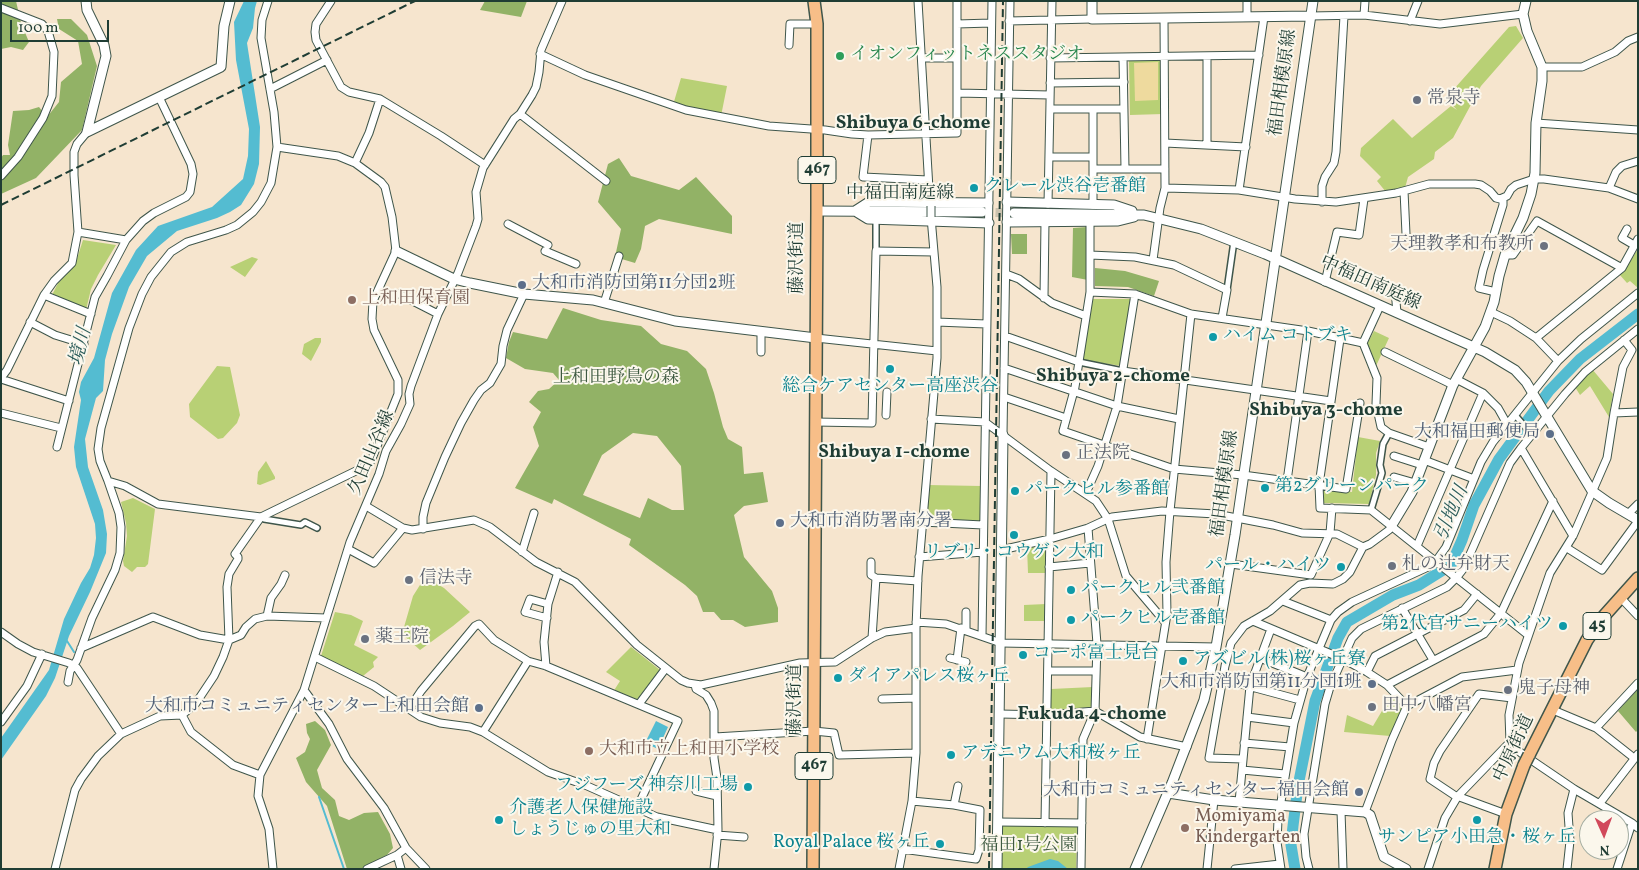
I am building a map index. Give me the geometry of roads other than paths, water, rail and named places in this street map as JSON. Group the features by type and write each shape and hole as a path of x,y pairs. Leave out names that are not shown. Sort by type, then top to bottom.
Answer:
{"main road":[{"name":"藤沢街道","path":"813,869 817,211 816,24 814,1"},
{"name":"中原街道","path":"1495,869 1506,814 1527,760 1587,640 1604,616 1638,578"}],"street":[{"path":"86,1 87,10 104,44 106,56 87,132"},
{"path":"68,401 1,378 7,370 44,295 54,281 72,263 78,232 74,175 74,152 77,144 87,132 221,67 224,26 230,1"},
{"path":"68,682 71,664 81,648 92,618 115,570 120,553 121,527 119,513 100,461 98,449 101,428 129,328 142,294 156,270 171,252 187,242 237,225 253,212 271,183 277,147 274,112 261,38 262,20 268,1"},
{"path":"331,1 316,24 314,32 316,40 337,80 349,92 380,99 484,165"},
{"name":"久田山谷線","path":"273,869 269,829 258,796 260,775 304,690 348,549 379,474 386,451 410,404 409,390 438,314 476,226 478,219 476,192 484,165 514,119 520,114 536,87 540,54 562,1"},
{"path":"899,869 912,801 916,753 916,625 919,557 937,351 934,252 918,1"},
{"path":"540,54 585,75 686,110 770,126 868,135 957,134 958,1"},
{"path":"982,636 992,1"},
{"path":"997,869 1010,1"},
{"path":"1048,204 1052,1"},
{"path":"1092,1 1092,19"},
{"path":"1247,1 1247,17"},
{"name":"福田相模原線","path":"1136,869 1187,747 1204,700 1216,647 1238,518 1312,1"},
{"path":"1364,15 1365,1"},
{"path":"1410,21 1418,1"},
{"path":"1001,550 1088,528 1108,519 1170,511 1216,514 1273,525 1302,533 1337,534 1363,546 1370,544 1389,530 1407,502 1455,382 1485,328 1491,312 1505,255 1528,208 1534,179 1536,123 1542,67 1527,31 1524,14 1526,1"},
{"path":"1,8 42,24 48,31 54,52 52,96 46,110 18,157 1,176"},
{"path":"1010,21 1364,15 1440,24 1524,14"},
{"path":"1322,202 1322,186 1325,177 1334,163 1336,152 1344,16"},
{"path":"1239,190 1264,17"},
{"path":"1153,260 1165,188 1164,18"},
{"path":"957,24 991,23"},
{"path":"789,45 790,24 816,24"},
{"path":"1542,67 1582,67 1615,52 1638,37"},
{"path":"1050,58 1259,55"},
{"path":"1207,56 1207,145"},
{"path":"1123,57 1125,169"},
{"path":"922,58 957,58"},
{"path":"270,89 327,60"},
{"path":"1050,83 1124,82"},
{"path":"957,93 1050,95"},
{"path":"57,448 95,297 126,240 143,221 154,213 186,198 190,192 193,174 191,164 159,97"},
{"path":"355,163 369,133 380,99"},
{"path":"1050,109 1124,109"},
{"path":"1093,109 1093,205"},
{"path":"520,114 606,181"},
{"path":"1536,123 1638,130"},
{"path":"868,135 863,177 928,180"},
{"path":"1165,144 1246,147"},
{"path":"55,869 75,790 98,756 122,734 160,716 182,715 196,703 214,676 229,640 227,587 228,574 238,559 235,554 262,518 362,468 370,461 399,389 398,380 374,330 372,309 376,293 396,251 385,187 355,163 338,156 277,147"},
{"path":"1048,158 1093,157"},
{"path":"1609,188 1616,172 1622,166 1638,161"},
{"path":"1093,169 1165,169"},
{"path":"1496,292 1479,288 1503,205 1503,199 1516,185 1534,179 1544,179 1609,188 1638,199"},
{"path":"1165,188 1239,190 1322,202 1364,199 1404,192 1429,184 1474,184 1481,185 1496,198 1503,199"},
{"path":"1404,192 1406,234"},
{"path":"1325,282 1337,232 1359,235 1364,199"},
{"path":"988,203 930,205 869,202 854,211 868,219 931,219 988,223"},
{"path":"1008,202 1114,205 1144,215"},
{"name":"中福田南庭線","path":"817,211 982,212"},
{"name":"中福田南庭線","path":"1014,213 1144,215 1210,232 1495,357 1515,370 1526,382 1592,491 1608,504 1638,521"},
{"path":"1007,222 1118,221 1144,215"},
{"path":"1044,298 1045,221"},
{"path":"1090,221 1090,292 1075,387 1072,391 1063,431 1174,469 1243,475 1346,489 1360,403"},
{"path":"1505,255 1513,255 1536,221 1622,268"},
{"path":"816,422 872,423 876,223"},
{"path":"508,224 576,264"},
{"path":"1536,338 1622,268 1636,242 1622,238 1627,229"},
{"path":"78,232 126,240"},
{"path":"1222,318 1234,241"},
{"path":"396,251 454,279 524,294 604,303 675,321 761,333 937,351"},
{"path":"876,251 934,252"},
{"path":"1090,255 1135,257 1153,260 1174,266 1227,290"},
{"path":"604,303 619,256"},
{"path":"1006,274 1019,279 1052,303 1086,316"},
{"path":"1396,290 1397,313"},
{"path":"1090,292 1135,294 1192,314 1265,324 1363,344"},
{"path":"1439,564 1481,462 1493,442 1507,424 1517,418 1558,361 1638,293"},
{"path":"398,294 438,314"},
{"path":"423,529 426,503 445,457 474,400 481,390 490,383 500,364 507,330 524,294"},
{"path":"1086,493 1117,406 1135,294"},
{"path":"44,295 91,314"},
{"path":"1380,306 1363,344 1377,378 1376,404 1381,427 1389,432 1429,447"},
{"path":"1491,312 1510,321 1536,338 1558,361"},
{"path":"1147,739 1167,614 1166,562 1170,511 1183,380 1192,314"},
{"path":"30,322 55,335 84,344"},
{"path":"937,322 986,324"},
{"path":"1309,869 1304,834 1305,807 1325,704 1340,658 1352,638 1361,629 1446,587 1464,568 1510,463 1530,433 1585,372 1638,329"},
{"path":"1287,481 1308,332"},
{"path":"761,333 761,352"},
{"path":"1005,336 1079,362 1123,371 1331,401"},
{"path":"1340,339 1319,485 1320,508 1371,510 1528,635"},
{"path":"1618,869 1635,825 1574,789 1521,753 1510,742 1509,715 1517,670 1550,573 1567,548 1608,458 1623,367 1632,350 1624,340"},
{"path":"1385,352 1483,393 1498,408 1507,424"},
{"path":"1004,368 1117,406 1179,419"},
{"path":"886,415 887,392"},
{"path":"1417,546 1483,393"},
{"path":"1004,397 1066,418"},
{"path":"873,403 886,403"},
{"path":"1614,413 1638,412"},
{"path":"1,413 61,428"},
{"path":"1517,418 1530,433"},
{"path":"931,419 985,422 1051,471 1096,501 1108,519 1126,576 1165,622"},
{"path":"1371,510 1382,473 1380,465 1383,444 1389,432"},
{"path":"1521,448 1573,536"},
{"path":"1394,456 1423,462 1474,479"},
{"path":"1045,823 1051,471"},
{"path":"1394,476 1415,483"},
{"path":"108,481 125,486 162,505 301,525 305,522 318,528"},
{"path":"1387,685 1484,634 1501,613 1553,501"},
{"path":"1628,514 1638,504"},
{"path":"366,506 403,528 412,530 474,520 490,527 522,552 575,582 637,645 681,680 701,685 800,663 835,662 872,638 885,632 916,625 946,624 1001,643 1216,647"},
{"path":"1230,564 1311,575 1330,533 1332,508"},
{"path":"522,552 534,513"},
{"path":"1567,548 1602,570 1638,521"},
{"path":"922,522 983,525"},
{"path":"348,549 374,562 403,528"},
{"path":"1081,869 1083,739 1095,711 1096,671 1096,644 1088,528"},
{"path":"1243,759 1209,758 1222,678 1231,643 1244,626 1283,601 1300,585 1310,583 1333,584 1344,579 1350,572 1363,546"},
{"path":"919,557 983,552"},
{"path":"871,562 871,575 876,578 918,581"},
{"path":"1049,566 1090,564"},
{"path":"1235,869 1280,867 1277,842 1283,805 1285,774 1294,724 1306,677 1322,650 1331,620 1338,612 1352,602 1428,567 1439,564"},
{"path":"546,666 544,642 548,604 558,572"},
{"path":"267,616 271,598 285,575"},
{"path":"872,638 876,578"},
{"path":"1367,672 1374,656 1464,610 1477,594"},
{"path":"1620,597 1638,616"},
{"path":"547,618 525,612 530,599 548,604"},
{"path":"1283,601 1331,620"},
{"path":"1402,608 1433,660"},
{"path":"966,612 963,629 953,659 966,662"},
{"path":"81,648 154,617 200,635 229,640 240,634 255,619 267,616 326,618"},
{"path":"1253,621 1340,658 1367,672 1387,685 1407,706"},
{"path":"409,710 421,691 475,626 480,624 494,640 528,661 546,666 678,721 636,808"},
{"path":"1239,802 1250,686 1271,629"},
{"path":"1,632 18,644 71,664 86,679 122,734"},
{"path":"1,722 27,686 43,655"},
{"path":"315,657 374,686 421,717 440,723 470,727 483,732 548,772 585,784 657,817 744,837"},
{"path":"1260,658 1306,677"},
{"path":"483,732 528,661"},
{"path":"639,704 666,668"},
{"path":"1365,812 1407,706 1462,677 1517,670"},
{"path":"1048,671 1096,671"},
{"path":"1222,678 1300,700"},
{"path":"1596,728 1638,683"},
{"path":"695,684 696,688 706,695 712,703 714,711 714,758 717,778 718,832 714,869"},
{"path":"304,690 329,724 347,759 384,808 406,848 426,869"},
{"path":"1506,814 1454,795 1430,779 1434,763 1440,751 1479,694 1512,698"},
{"path":"882,699 916,698"},
{"path":"1553,710 1596,728 1636,756 1600,803"},
{"path":"1000,714 1046,715 1095,711 1140,737 1187,747"},
{"path":"182,715 191,732 226,760 233,765 260,775"},
{"path":"1247,717 1294,724"},
{"path":"715,737 814,731 834,733 839,755 916,753"},
{"path":"1428,869 1444,818 1458,796 1510,742"},
{"path":"1244,743 1290,746"},
{"path":"1242,770 1285,774"},
{"path":"954,805 958,786"},
{"path":"1567,869 1570,841 1568,813 1574,789"},
{"path":"696,791 717,796"},
{"path":"1168,793 1214,800 1365,812 1370,815 1384,857 1406,869"},
{"path":"1207,869 1214,800"},
{"path":"902,849 976,859 979,850 980,810 954,805 912,801"},
{"path":"1341,811 1343,869"},
{"path":"998,822 1082,823"},
{"path":"367,869 397,855 406,848"},
{"path":"397,855 400,869"}],"water":[{"path":"244,1 257,1 253,28 247,43 260,127 259,164 254,184 241,205 230,212 177,231 147,256 129,287 105,360 103,391 96,398 85,439 88,467 103,510 107,534 106,553 69,636 55,678 46,696 1,760 1,738 49,670 64,619 90,568 94,555 95,524 76,467 74,447 81,400 79,392 81,382 94,358 112,293 136,250 158,226 212,207 243,179 248,156 249,129 236,60 234,22"},
{"path":"656,721 668,727 658,749 645,743"},
{"path":"1050,859 1058,861 1068,869 1026,869 1028,867"}],"waterway":[{"name":"引地川","path":"1295,869 1291,845 1293,826 1298,786 1315,701 1338,638 1347,622 1393,595 1419,585 1451,565 1474,505 1499,459 1549,391 1580,359 1638,314"},
{"path":"67,641 74,652"},
{"path":"319,797 344,869"}],"tunnel":[{"path":"982,212 1014,213"}],"railway":[{"path":"1,205 415,1"},
{"path":"989,869 1003,1"}],"place":[{"name":"イオンフィットネススタジオ","path":"840,56"},
{"name":"常泉寺","path":"1417,100"},
{"name":"クレール渋谷壱番館","path":"974,188"},
{"name":"天理教孝和布教所","path":"1544,246"},
{"name":"大和市消防団第11分団2班","path":"522,285"},
{"name":"上和田保育園","path":"352,300"},
{"name":"ハイム コトブキ","path":"1213,337"},
{"name":"総合ケアセンター高座渋谷","path":"890,369"},
{"name":"大和福田郵便局","path":"1550,434"},
{"name":"正法院","path":"1066,455"},
{"name":"第2グリーンパーク","path":"1265,488"},
{"name":"パークヒル参番館","path":"1015,491"},
{"name":"大和市消防署南分署","path":"780,523"},
{"name":"リブリ・コウゲン大和","path":"1014,535"},
{"name":"札の辻弁財天","path":"1392,566"},
{"name":"パール・ハイツ","path":"1341,567"},
{"name":"信法寺","path":"409,580"},
{"name":"パークヒル弐番館","path":"1071,590"},
{"name":"パークヒル壱番館","path":"1071,620"},
{"name":"第2代官サニーハイツ","path":"1563,626"},
{"name":"薬王院","path":"365,639"},
{"name":"コーポ富士見台","path":"1023,655"},
{"name":"アズビル(株)桜ヶ丘寮","path":"1183,661"},
{"name":"ダイアパレス桜ヶ丘","path":"838,678"},
{"name":"大和市消防団第11分団1班","path":"1372,684"},
{"name":"鬼子母神","path":"1508,690"},
{"name":"田中八幡宮","path":"1372,707"},
{"name":"大和市コミュニティセンター上和田会館","path":"479,708"},
{"name":"大和市立上和田小学校","path":"589,751"},
{"name":"アデニウム大和桜ヶ丘","path":"951,755"},
{"name":"フジフーズ 神奈川工場","path":"748,787"},
{"name":"大和市コミュニティセンター福田会館","path":"1359,792"},
{"name":"介護老人保健施設 しょうじゅの里大和","path":"499,820"},
{"name":"サンピア小田急・桜ヶ丘","path":"1477,820"},
{"name":"Momiyama Kindergarten","path":"1185,828"},
{"name":"Royal Palace 桜ヶ丘","path":"940,844"}],"district":[{"name":"Shibuya 6-chome","path":"913,125"},
{"name":"Shibuya 2-chome","path":"1113,378"},
{"name":"Shibuya 3-chome","path":"1326,412"},
{"name":"Shibuya 1-chome","path":"894,454"},
{"name":"Fukuda 4-chome","path":"1092,716"}],"water label":[{"name":"境川","path":"82,347"}],"park label":[{"name":"上和田野鳥の森","path":"616,379"},
{"name":"福田1号公園","path":"1029,847"}]}
